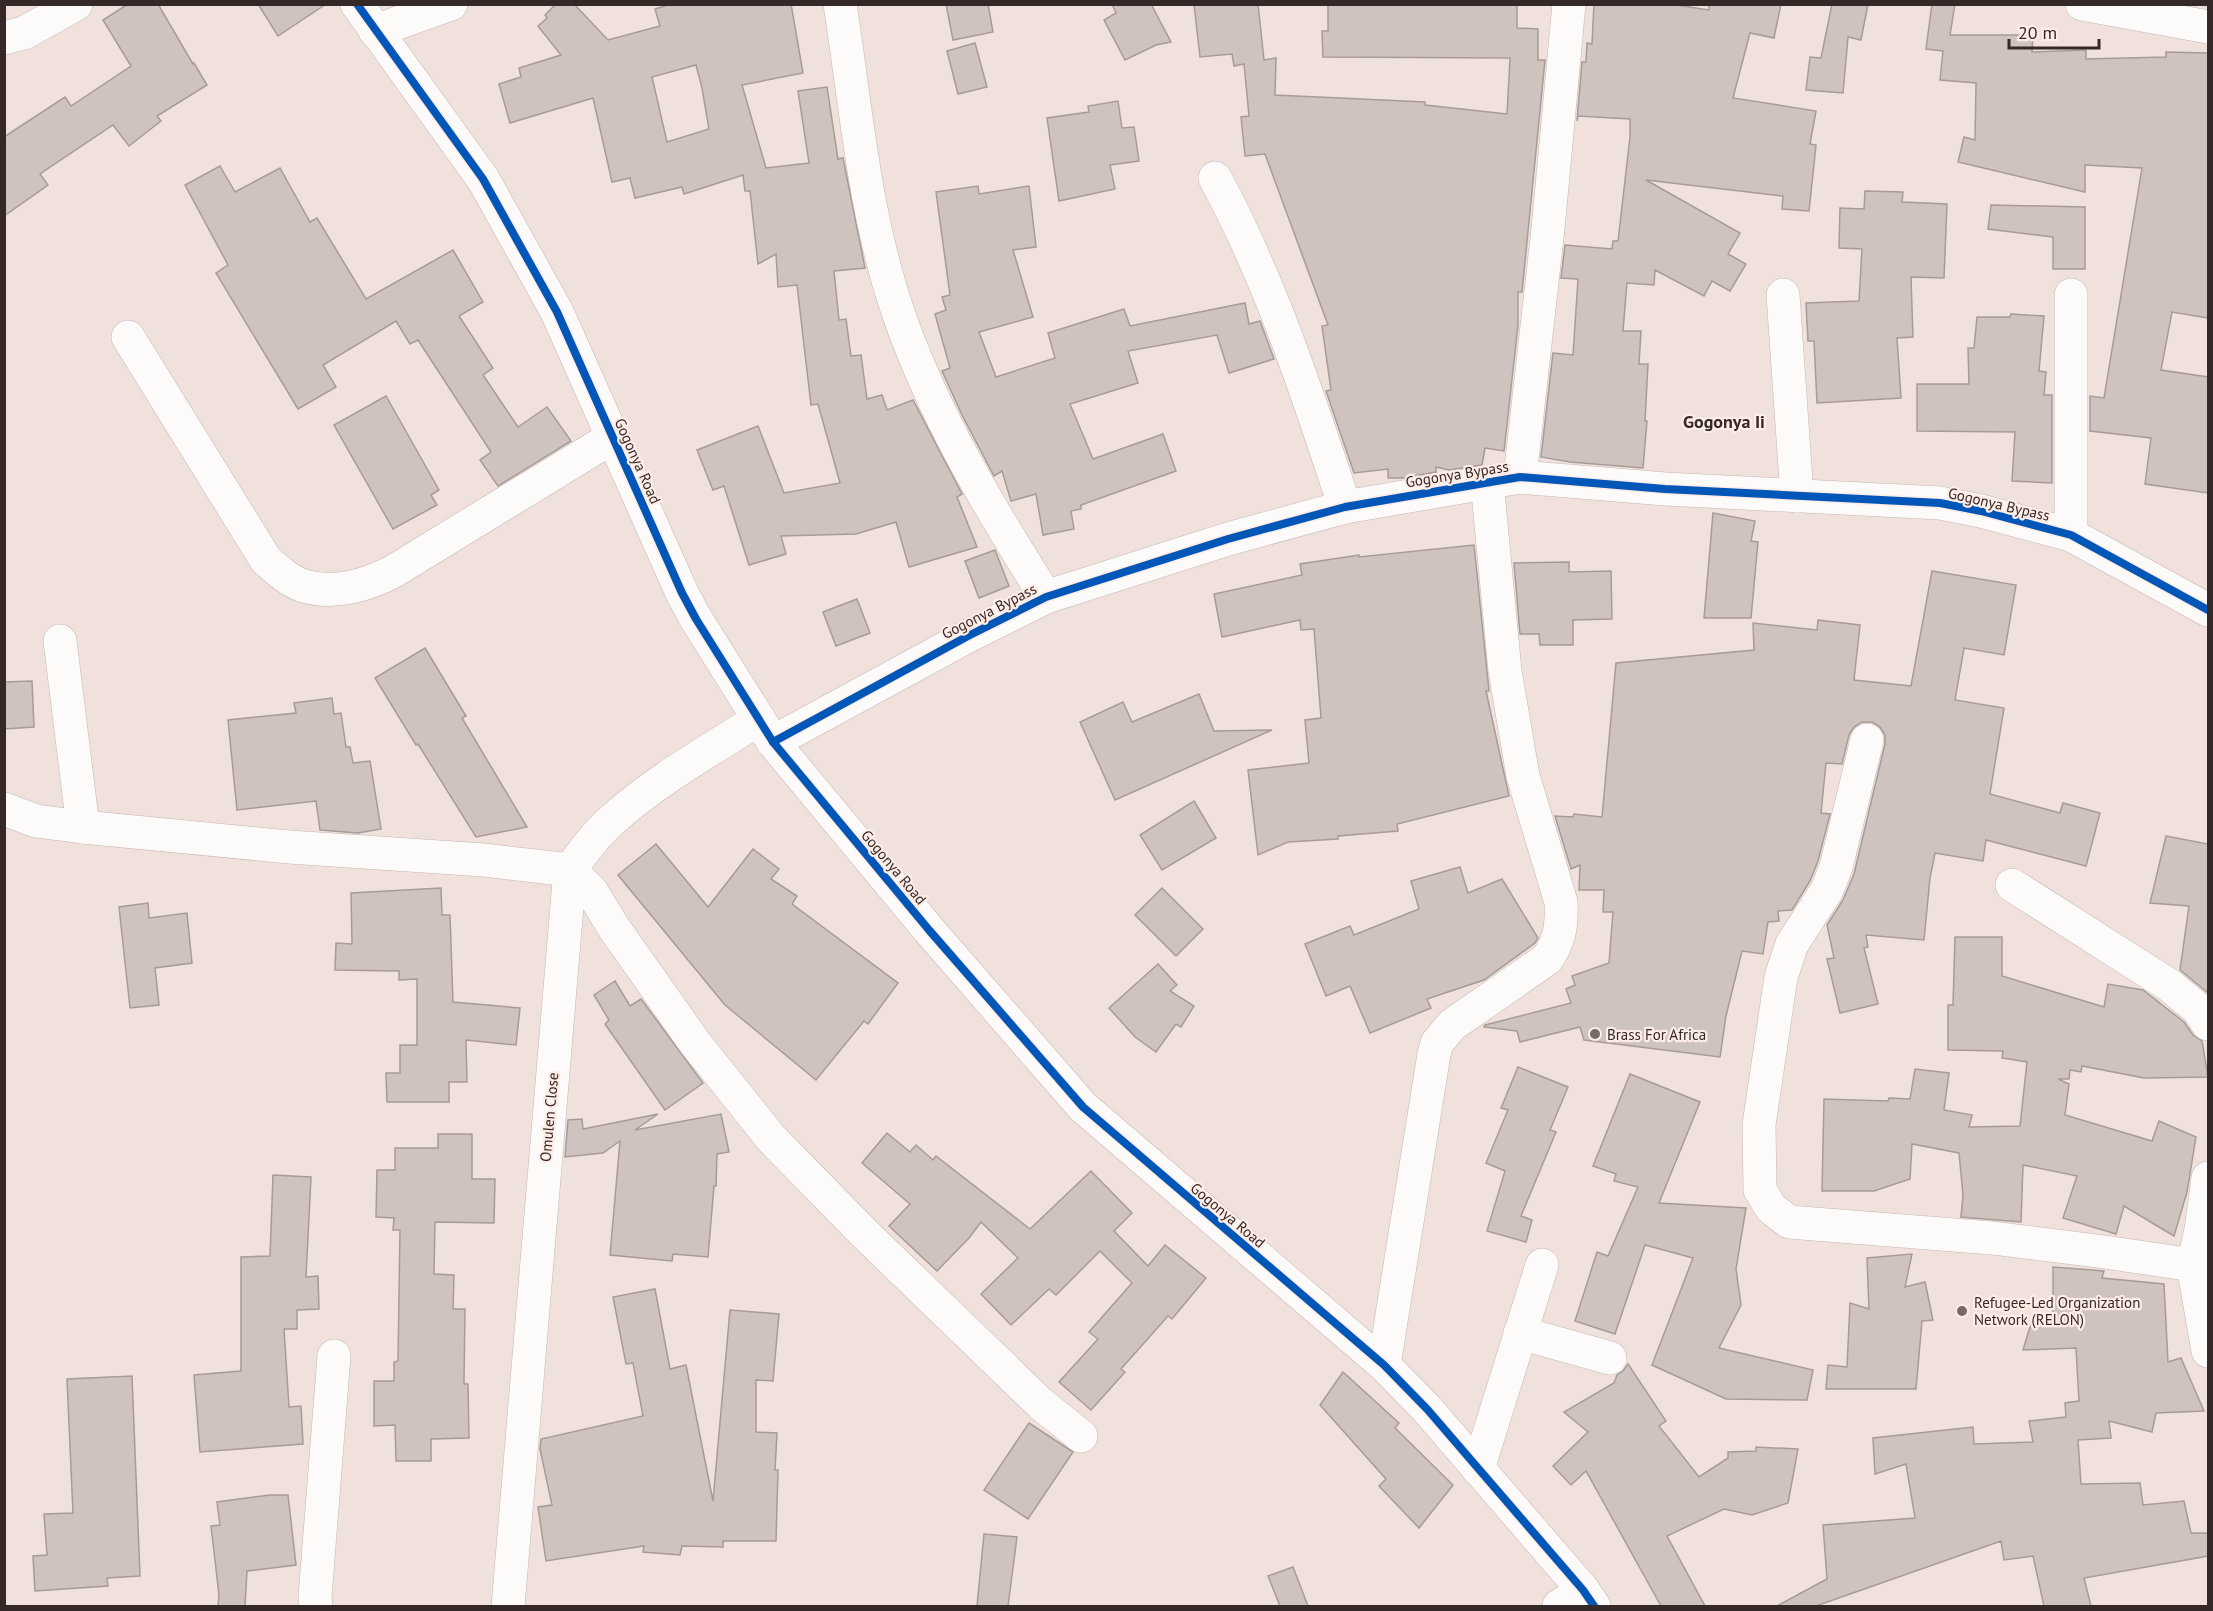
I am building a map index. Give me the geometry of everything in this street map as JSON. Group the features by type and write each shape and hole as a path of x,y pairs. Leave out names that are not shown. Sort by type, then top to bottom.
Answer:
{"street":[{"path":"4,38 24,33 76,4"},
{"path":"366,18 451,4"},
{"path":"840,4 861,154 883,257 898,311 917,361 960,453 994,515 1046,597"},
{"path":"1520,477 1548,229 1569,4"},
{"path":"2082,4 2208,27"},
{"name":"Gogonya Road","path":"366,18 483,179 557,312 682,593 766,730 929,930 1083,1107 1384,1365 1427,1409 1478,1468 1579,1601"},
{"path":"1215,178 1236,219 1272,303 1316,419 1345,507"},
{"path":"1783,295 1797,496"},
{"path":"2071,295 2071,535"},
{"path":"128,337 266,560 282,574 304,586 330,588 358,586 374,582 613,437"},
{"name":"Gogonya Bypass","path":"766,730 1046,597 1228,539 1345,507 1520,477 1665,489 1940,503 1981,511 2071,535 2208,610"},
{"path":"1384,1365 1437,1043 1452,1025 1547,958 1555,948 1562,918 1561,902 1523,776 1505,671 1487,482"},
{"path":"60,641 82,827"},
{"path":"570,870 584,850 610,821 650,790 766,730"},
{"path":"1867,740 1836,867 1827,891 1792,944 1781,977 1759,1125 1760,1190 1771,1208 1789,1222 1992,1238 2193,1265"},
{"path":"4,809 36,821 82,827 277,846 484,860 570,870 592,892 614,928 695,1043 771,1138 864,1233 1041,1404 1080,1436"},
{"name":"Omulen Close","path":"508,1606 570,870"},
{"path":"2012,885 2169,985 2198,1009 2208,1024"},
{"path":"2208,1178 2201,1230 2193,1265 2208,1351"},
{"path":"1478,1468 1542,1264"},
{"path":"1520,1333 1610,1358"},
{"path":"316,1606 334,1356"}],"building":[{"path":"128,4 158,4 207,85 157,116 161,121 129,146 113,125 40,174 48,185 4,216 4,137 65,97 71,106 131,66 103,20"},
{"path":"258,4 326,4 278,36"},
{"path":"556,4 574,4 608,40 660,26 655,9 671,4 791,4 803,73 742,85 766,168 809,163 798,91 827,87 838,159 843,158 865,268 834,271 839,320 846,319 851,356 861,355 867,399 882,395 887,410 913,400 962,494 957,497 977,547 909,567 896,522 856,534 781,536 786,554 749,565 724,486 713,490 697,450 758,426 784,493 840,483 818,404 811,405 797,285 778,287 776,254 758,264 750,191 745,191 743,175 684,194 682,187 635,198 630,178 612,182 593,98 510,123 499,84 521,77 519,68 561,55 538,26 547,18 545,15","holes":["696,65 709,129 667,142 652,77"]},
{"path":"946,4 988,4 993,32 953,40"},
{"path":"1112,4 1151,4 1171,42 1156,45 1125,60 1104,20 1116,13"},
{"path":"1194,4 1258,4 1264,60 1276,58 1275,95 1425,102 1425,105 1507,114 1510,58 1323,57 1322,31 1328,31 1328,4 1517,4 1517,28 1538,29 1538,60 1545,60 1522,292 1518,292 1518,325 1504,451 1485,448 1482,465 1449,470 1436,467 1436,472 1403,478 1388,478 1388,469 1354,473 1326,391 1331,390 1322,326 1328,325 1265,154 1245,156 1241,117 1249,116 1244,64 1234,66 1232,54 1200,57"},
{"path":"1594,4 1670,4 1709,10 1709,4 1781,4 1774,38 1750,33 1733,98 1816,111 1810,144 1816,145 1809,211 1782,209 1783,196 1646,180 1740,233 1728,254 1746,264 1730,291 1712,281 1704,296 1655,270 1654,285 1627,283 1623,331 1641,331 1639,364 1648,364 1643,468 1570,462 1541,457 1553,353 1573,355 1578,279 1561,278 1565,245 1612,249 1613,241 1618,241 1630,119 1578,116 1577,121 1582,62 1586,62 1587,43 1592,44"},
{"path":"1832,4 1868,4 1861,40 1848,37 1843,93 1806,90 1810,57 1821,58"},
{"path":"1932,4 1955,4 1950,35 2033,35 2032,52 2086,50 2086,59 2166,57 2166,52 2208,53 2208,318 2172,312 2161,370 2208,377 2208,493 2145,484 2151,438 2090,431 2090,396 2104,398 2142,168 2085,165 2085,192 1958,162 1964,137 1975,140 1976,83 1940,80 1943,51 1926,49"},
{"path":"975,43 987,87 958,94 947,51"},
{"path":"1118,101 1122,128 1134,127 1139,161 1110,165 1115,189 1059,201 1047,118 1089,112 1088,106"},
{"path":"220,166 235,192 280,168 310,222 317,218 366,299 453,250 483,302 459,316 493,368 483,375 518,427 547,407 571,441 498,486 480,460 491,452 418,340 410,344 396,321 323,365 336,387 298,409 216,273 228,265 185,185"},
{"path":"978,186 979,194 1029,186 1036,247 1013,250 1033,317 979,332 996,377 1055,358 1048,333 1124,309 1130,326 1245,303 1249,324 1260,321 1274,359 1229,373 1217,335 1128,351 1138,383 1070,404 1093,459 1163,434 1176,471 1081,505 1081,509 1071,511 1074,529 1043,535 1036,494 1011,501 1002,471 994,476 942,371 950,368 935,314 946,310 942,297 950,295 936,192"},
{"path":"1865,191 1903,192 1902,202 1947,204 1944,278 1911,277 1913,337 1897,338 1901,398 1817,403 1814,341 1808,341 1806,303 1859,301 1862,249 1839,248 1840,208 1864,209"},
{"path":"1991,205 2085,207 2085,269 2053,269 2053,237 1988,229"},
{"path":"2011,314 2044,316 2039,371 2046,372 2044,395 2052,395 2052,483 2012,481 2015,432 1917,431 1917,384 1969,384 1968,348 1974,348 1977,317 2010,317"},
{"path":"386,396 439,490 431,495 437,505 393,529 334,425"},
{"path":"1713,513 1755,521 1751,541 1758,542 1751,618 1704,618"},
{"path":"1474,545 1489,691 1486,691 1509,796 1397,824 1398,831 1338,836 1338,839 1288,842 1258,855 1248,770 1309,763 1305,720 1321,718 1314,629 1301,630 1300,620 1222,637 1214,594 1302,575 1300,564 1359,555 1359,557"},
{"path":"995,550 1009,586 979,598 965,561"},
{"path":"1569,562 1569,572 1611,571 1612,619 1573,620 1573,645 1540,645 1539,634 1520,634 1514,563"},
{"path":"1932,571 2016,585 2004,655 1964,648 1955,700 2004,708 1990,794 2060,813 2063,803 2100,813 2086,866 1986,840 1983,861 1935,853 1930,878 1924,940 1866,935 1868,947 1864,948 1878,1004 1840,1013 1827,959 1834,958 1827,925 1843,900 1854,874 1885,744 1885,735 1880,727 1872,722 1862,722 1854,727 1849,735 1842,764 1826,763 1821,813 1830,814 1818,861 1810,881 1792,910 1778,911 1779,921 1768,922 1763,954 1742,951 1726,1016 1720,1057 1584,1040 1580,1027 1520,1042 1517,1031 1484,1027 1571,1003 1566,989 1575,985 1572,976 1609,963 1613,912 1603,912 1604,890 1579,890 1580,865 1571,869 1555,816 1573,817 1574,814 1602,817 1616,663 1754,650 1753,623 1817,630 1818,620 1860,625 1854,680 1911,686"},
{"path":"857,599 870,633 836,646 823,612"},
{"path":"425,648 466,716 462,718 527,827 476,837 375,678"},
{"path":"32,681 34,727 4,729 4,682"},
{"path":"1199,694 1214,731 1272,730 1115,800 1080,722 1123,702 1132,722"},
{"path":"332,698 334,714 341,713 346,747 350,747 353,763 370,761 381,829 358,833 320,830 316,801 237,810 228,720 296,713 294,703"},
{"path":"1194,801 1216,838 1162,870 1140,835"},
{"path":"2166,836 2208,844 2208,993 2180,970 2189,906 2150,903"},
{"path":"656,844 708,907 753,849 779,869 771,879 797,896 792,904 898,983 868,1024 864,1021 816,1080 725,1005 618,875"},
{"path":"1460,867 1468,893 1502,879 1538,938 1535,943 1484,980 1427,999 1431,1008 1370,1033 1350,986 1326,996 1305,944 1350,926 1354,935 1419,909 1411,881"},
{"path":"441,888 442,915 450,915 453,1002 520,1008 516,1045 466,1040 467,1082 449,1082 449,1102 387,1102 386,1073 400,1073 400,1045 417,1045 417,979 399,980 399,971 335,970 336,943 352,944 351,893"},
{"path":"1162,888 1203,929 1176,956 1135,915"},
{"path":"148,903 149,918 187,913 192,963 155,968 159,1005 130,1008 119,907"},
{"path":"1955,937 2002,937 2002,976 2104,1007 2108,984 2143,990 2184,1022 2193,1035 2202,1041 2208,1077 2144,1078 2082,1066 2081,1072 2070,1070 2069,1079 2058,1079 2069,1084 2065,1115 2152,1141 2159,1121 2196,1137 2187,1192 2174,1236 2124,1206 2116,1234 2063,1218 2077,1176 2023,1165 2021,1222 1961,1217 1963,1195 1959,1153 1912,1144 1910,1179 1874,1191 1822,1191 1824,1099 1888,1101 1889,1098 1910,1099 1915,1069 1949,1073 1944,1110 1972,1115 1969,1127 2020,1126 2027,1062 2002,1058 2003,1051 1948,1050 1948,1005 1953,1005"},
{"path":"1158,964 1177,985 1170,991 1194,1006 1181,1027 1176,1024 1156,1052 1135,1037 1109,1008"},
{"path":"615,981 630,1006 641,999 703,1083 665,1110 605,1024 609,1020 594,995"},
{"path":"1518,1067 1568,1087 1550,1130 1556,1132 1521,1216 1532,1220 1526,1242 1487,1231 1505,1171 1486,1163 1508,1110 1501,1108"},
{"path":"1630,1074 1700,1102 1659,1203 1746,1208 1736,1269 1741,1305 1719,1348 1813,1370 1807,1400 1726,1399 1652,1365 1693,1258 1645,1245 1615,1334 1575,1321 1597,1252 1608,1256 1638,1187 1614,1181 1616,1174 1593,1166"},
{"path":"658,1114 635,1130 721,1114 729,1152 717,1154 708,1257 673,1254 672,1261 610,1255 620,1141 603,1153 565,1157 568,1120 582,1119 583,1129"},
{"path":"887,1133 910,1152 916,1145 933,1160 936,1156 1030,1229 1091,1171 1132,1213 1114,1231 1148,1266 1165,1245 1206,1278 1172,1319 1168,1316 1121,1369 1125,1372 1091,1410 1059,1382 1098,1339 1089,1332 1132,1283 1100,1251 1056,1295 1049,1289 1011,1325 981,1294 1018,1258 981,1222 937,1271 889,1226 910,1204 862,1163"},
{"path":"438,1134 472,1134 472,1179 495,1179 494,1223 435,1222 434,1274 454,1275 453,1309 465,1309 464,1384 468,1384 469,1438 431,1439 431,1461 396,1461 395,1425 374,1426 374,1381 394,1381 394,1362 398,1361 400,1230 393,1230 394,1218 376,1217 377,1170 395,1170 395,1148 438,1148"},
{"path":"273,1175 311,1177 306,1277 318,1276 319,1309 297,1310 297,1329 284,1329 289,1407 301,1406 303,1444 200,1452 194,1375 241,1371 241,1257 270,1256"},
{"path":"1912,1254 1905,1287 1925,1282 1933,1320 1922,1321 1916,1389 1826,1389 1828,1365 1847,1367 1850,1303 1869,1309 1867,1258"},
{"path":"2053,1267 2104,1271 2102,1278 2164,1284 2168,1362 2181,1358 2204,1411 2156,1413 2152,1432 2109,1421 2111,1438 2078,1440 2081,1484 2140,1483 2143,1505 2184,1501 2191,1533 2208,1533 2208,1556 2084,1578 2091,1606 2044,1606 2033,1556 2004,1560 2001,1541 1816,1606 1777,1606 1827,1579 1823,1525 1915,1518 1906,1464 1875,1474 1873,1438 1973,1427 1974,1444 2033,1442 2029,1421 2066,1417 2065,1403 2079,1401 2076,1348 2023,1350 2032,1320 2053,1319"},
{"path":"655,1289 670,1369 686,1365 713,1501 730,1310 779,1314 773,1381 756,1380 756,1432 777,1433 776,1541 723,1541 723,1547 682,1546 680,1555 643,1552 644,1546 546,1561 538,1507 552,1505 540,1449 541,1439 643,1416 633,1363 626,1364 613,1297"},
{"path":"1628,1364 1666,1421 1659,1426 1699,1477 1728,1458 1728,1452 1756,1451 1756,1447 1798,1449 1788,1503 1752,1515 1724,1509 1667,1536 1705,1606 1661,1606 1586,1471 1571,1485 1553,1466 1588,1432 1564,1412 1614,1383 1617,1375"},
{"path":"1343,1372 1399,1423 1395,1428 1453,1485 1419,1528 1379,1486 1386,1479 1320,1405"},
{"path":"132,1376 140,1576 107,1578 108,1586 35,1591 33,1556 47,1555 44,1514 73,1513 67,1379"},
{"path":"1029,1423 1073,1452 1028,1519 984,1490"},
{"path":"288,1495 296,1565 247,1571 245,1606 218,1606 219,1595 211,1526 220,1525 217,1502"},
{"path":"984,1534 1017,1537 1008,1606 977,1606"},
{"path":"1293,1567 1308,1606 1280,1606 1268,1576"}],"cycle path":[{"path":"357,4 483,179 557,312 682,593 773,742 929,930 1083,1107 1384,1365 1427,1409 1583,1590 1594,1606"},
{"path":"773,742 968,636 1046,597 1228,539 1345,507 1520,477 1665,489 1940,503 1981,511 2071,535 2208,610"}],"place":[{"name":"Brass For Africa","path":"1595,1034"},
{"name":"Refugee-Led Organization Network (RELON)","path":"1962,1311"}],"district":[{"name":"Gogonya Ii","path":"1724,421"}]}
